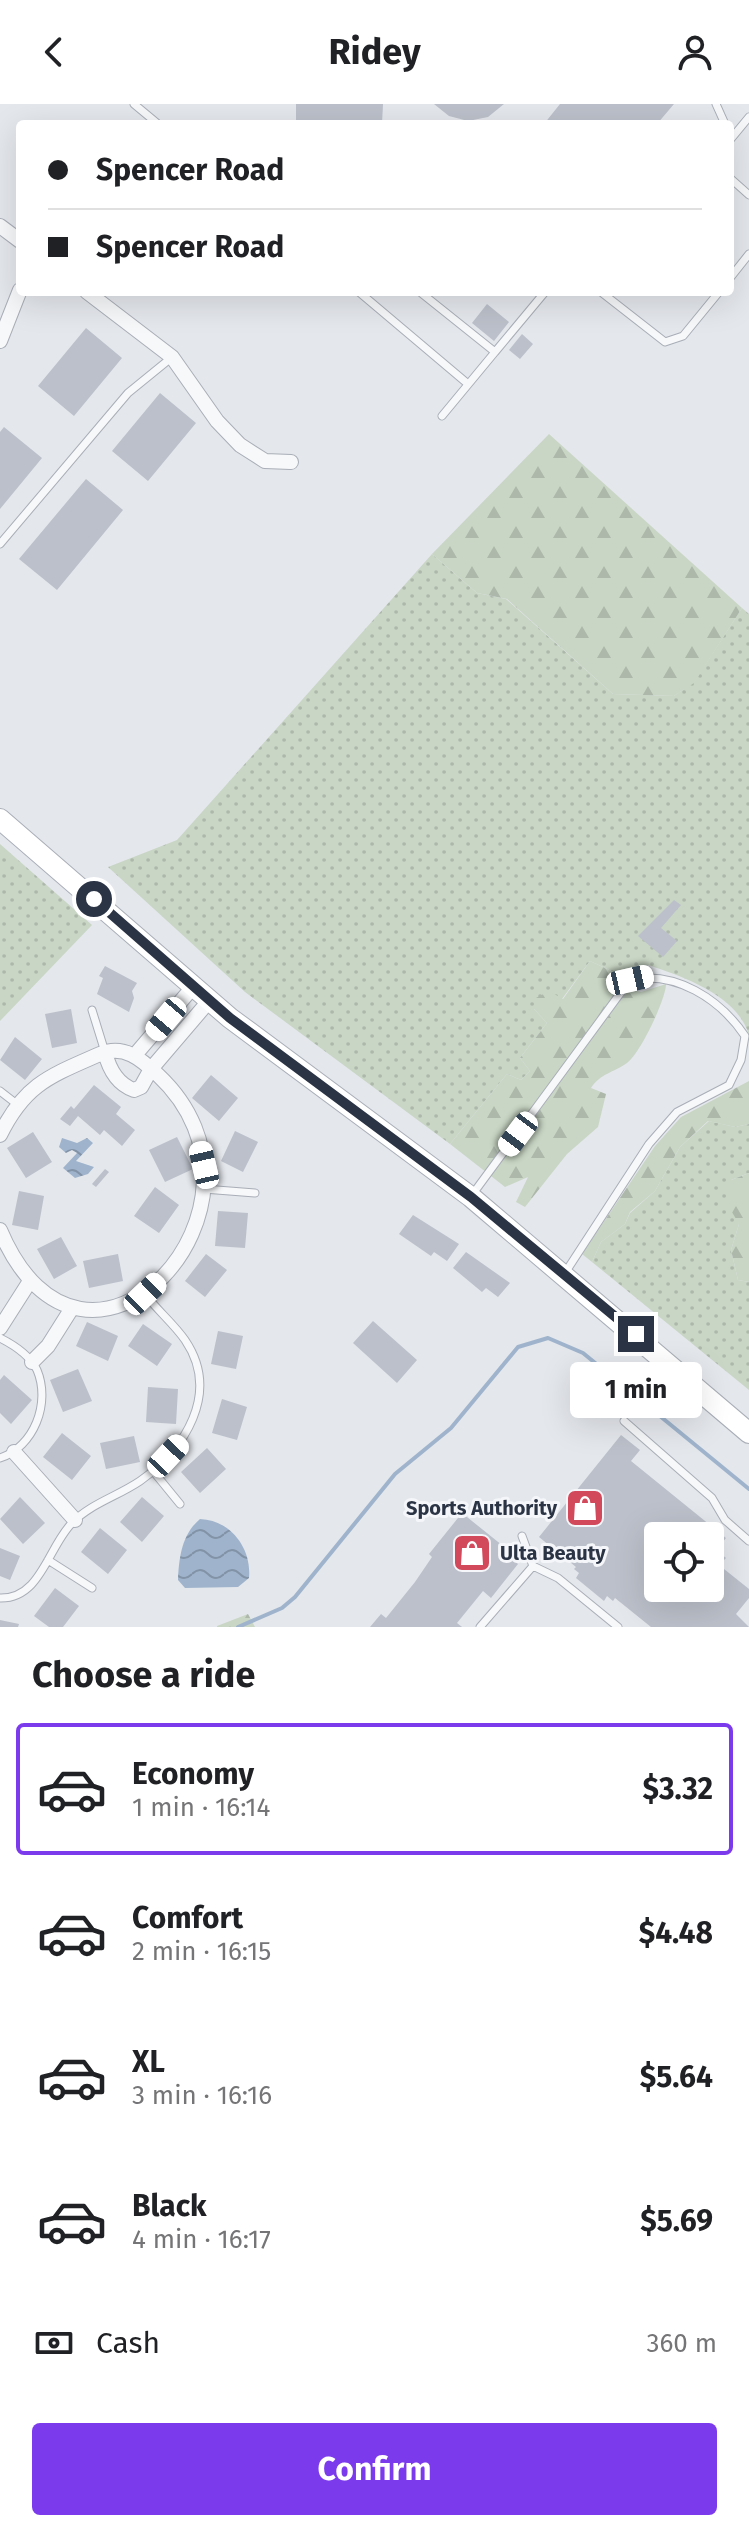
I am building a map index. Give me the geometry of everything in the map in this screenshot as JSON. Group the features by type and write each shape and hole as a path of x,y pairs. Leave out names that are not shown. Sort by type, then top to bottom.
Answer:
{"street":[{"path":"0,341 18,296"},
{"path":"92,296 172,357 217,421 240,445 265,461 291,462"},
{"path":"0,819 209,1001 304,1076 471,1197 565,1273 749,1433"},
{"path":"135,1055 193,987"},
{"path":"105,1052 113,1073 134,1090 141,1087 151,1069 209,1001"},
{"path":"0,1135 33,1087 55,1072 105,1052 135,1055 173,1091 192,1124 204,1165 204,1189 197,1221 184,1250 145,1294 105,1309 72,1308 52,1299 30,1281 0,1230"},
{"path":"0,1328 30,1281"},
{"path":"32,1362 48,1346 72,1308"},
{"path":"7,1455 75,1520"}],"lane":[{"path":"134,104 153,120"},
{"path":"734,133 749,117"},
{"path":"734,182 749,195"},
{"path":"734,273 749,254"},
{"path":"364,296 468,384"},
{"path":"425,296 495,352"},
{"path":"442,416 542,296"},
{"path":"606,296 665,342 683,336 716,296"},
{"path":"0,544 128,393 172,357"},
{"path":"471,1197 630,980 647,976 674,980 704,995 733,1018 745,1036 741,1060 729,1085 686,1106 667,1123 649,1144 565,1273"},
{"path":"92,1010 105,1052"},
{"path":"0,1091 18,1105"},
{"path":"204,1189 255,1193"},
{"path":"0,1598 16,1597 25,1591 75,1520 153,1471 189,1431 197,1409 200,1386 186,1341 145,1294"},
{"path":"0,1338 32,1362 41,1385 38,1419 24,1444 7,1455"},
{"path":"624,1421 712,1498 725,1520 749,1541"},
{"path":"153,1471 180,1504"},
{"path":"522,1536 533,1566 558,1578 618,1627"},
{"path":"48,1560 92,1588"},
{"path":"480,1627 533,1566"}],"green space":[{"path":"549,434 742,608 694,683 674,696 613,694 507,599 477,593 432,554"},
{"path":"432,554 477,593 506,599 613,694 674,696 694,682 742,608 749,614 749,1035 733,1009 721,998 693,982 648,965 622,976 590,961 562,999 534,1009 547,1023 520,1058 530,1071 521,1080 507,1074 450,1144 245,992 108,867 177,840"},
{"path":"0,844 92,925 0,1021"},
{"path":"590,961 622,976 614,986 641,992 666,984 665,991 639,1049 627,1063 599,1079 591,1088 606,1094 598,1127 567,1154 525,1207 516,1202 528,1177 505,1187 450,1144 507,1074 521,1080 530,1071 520,1058 547,1023 534,1009 534,999 549,991 563,999"},
{"path":"749,1081 749,1124 735,1127 708,1121 680,1147 655,1191 630,1212 625,1224 601,1242 592,1262 582,1254 655,1146 681,1117"},
{"path":"709,1121 735,1127 749,1124 749,1173 731,1180 739,1224 731,1250 738,1280 749,1282 749,1390 592,1262 601,1242 625,1224 630,1213 655,1191 680,1147"},
{"path":"749,1173 749,1282 738,1280 731,1250 739,1224 726,1202 731,1180"},
{"path":"248,1614 255,1627 217,1627 217,1626"}],"water":[{"path":"62,1138 77,1143 87,1138 93,1143 76,1161 94,1167 88,1174 75,1178 63,1168 77,1153 72,1150 66,1153 59,1147"},
{"path":"200,1519 230,1530 243,1547 249,1578 238,1587 185,1588 178,1580 183,1546"}],"building":[{"path":"296,104 383,104 382,120 296,120"},
{"path":"434,104 504,104 488,117 464,120 449,116"},
{"path":"560,104 674,104 660,120 547,120"},
{"path":"487,304 509,322 494,341 472,323"},
{"path":"86,328 122,358 74,416 38,386"},
{"path":"522,334 533,344 520,359 509,350"},
{"path":"160,393 196,423 148,481 112,451"},
{"path":"4,427 42,458 0,509 0,432"},
{"path":"86,479 123,510 57,590 19,559"},
{"path":"674,900 681,905 661,928 677,941 663,957 638,936"},
{"path":"105,966 137,983 132,991 134,998 129,1012 97,994 103,978 99,976"},
{"path":"71,1009 77,1043 52,1048 45,1014"},
{"path":"15,1037 42,1059 25,1080 0,1060"},
{"path":"211,1075 238,1098 219,1121 192,1098"},
{"path":"94,1085 121,1107 116,1114 135,1130 122,1146 104,1130 100,1135 78,1116 70,1126 60,1119 71,1106 74,1109"},
{"path":"235,1131 258,1142 243,1172 221,1161"},
{"path":"33,1132 52,1162 26,1178 7,1148"},
{"path":"177,1137 193,1169 165,1182 149,1150"},
{"path":"105,1169 109,1172 96,1187 92,1184"},
{"path":"155,1187 179,1205 159,1233 134,1216"},
{"path":"19,1191 44,1196 38,1230 12,1225"},
{"path":"218,1211 248,1213 245,1248 215,1246"},
{"path":"413,1215 459,1244 447,1261 434,1252 431,1256 399,1234"},
{"path":"61,1237 77,1266 54,1279 37,1249"},
{"path":"466,1252 510,1283 498,1297 486,1288 482,1292 453,1268"},
{"path":"118,1254 123,1281 89,1288 83,1261"},
{"path":"206,1254 227,1270 205,1297 185,1281"},
{"path":"373,1321 417,1360 397,1383 353,1343"},
{"path":"87,1322 118,1336 108,1361 76,1346"},
{"path":"143,1324 172,1344 157,1366 128,1346"},
{"path":"218,1331 243,1336 236,1369 211,1364"},
{"path":"78,1369 92,1401 63,1412 50,1380"},
{"path":"4,1375 32,1400 11,1424 0,1413 0,1380"},
{"path":"148,1387 178,1389 176,1424 146,1422"},
{"path":"222,1399 247,1407 237,1440 212,1433"},
{"path":"62,1433 91,1456 72,1480 43,1457"},
{"path":"621,1435 640,1450 631,1461 706,1522 644,1522 644,1602 724,1602 724,1569 749,1589 749,1598 736,1614 749,1627 651,1627 615,1598 613,1601 607,1596 604,1601 576,1578 579,1573 574,1569 576,1567 539,1537"},
{"path":"134,1436 140,1462 106,1469 100,1443"},
{"path":"207,1448 226,1469 200,1493 181,1472"},
{"path":"20,1497 45,1523 23,1544 0,1519"},
{"path":"142,1497 164,1516 142,1542 120,1522"},
{"path":"462,1513 513,1554 510,1557 518,1564 491,1598 483,1591 457,1623 462,1627 370,1627 381,1614 386,1618 432,1557 429,1554"},
{"path":"100,1528 127,1550 108,1574 81,1552"},
{"path":"0,1548 20,1556 10,1580 0,1576"},
{"path":"55,1588 79,1606 63,1627 49,1627 34,1616"},
{"path":"0,1620 19,1624 18,1627 0,1627"}],"waterway":[{"path":"238,1627 282,1608 295,1597 395,1474 451,1428 518,1347 548,1338 583,1353 749,1489"}],"place":[{"name":"Sports Authority","path":"585,1508"},
{"name":"Ulta Beauty","path":"472,1553"}],"route":[{"path":"94,899 230,1018 304,1076 398,1141 471,1197 636,1334"}]}
